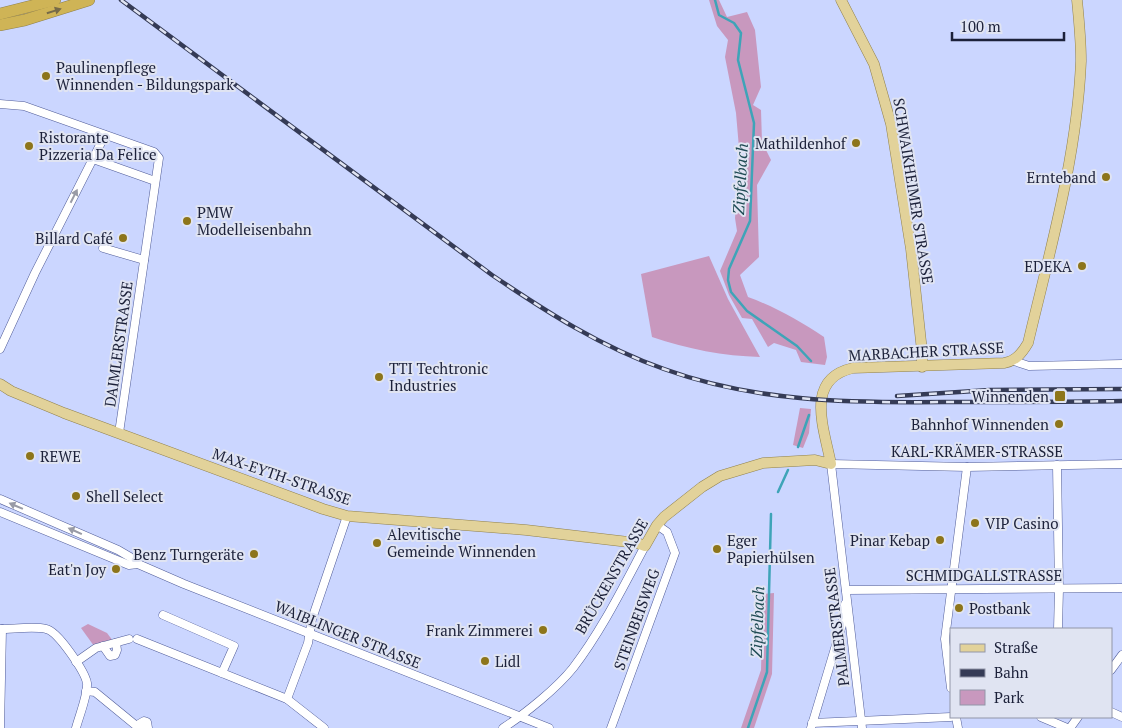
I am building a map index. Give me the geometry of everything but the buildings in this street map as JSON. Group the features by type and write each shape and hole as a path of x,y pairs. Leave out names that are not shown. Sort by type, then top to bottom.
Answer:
{"highway":[{"path":"0,14 55,0"},
{"path":"0,25 25,20 86,1"}],"main road":[{"name":"SCHWAIKHEIMER STRASSE","path":"841,0 874,64 892,124 911,249 922,367"},
{"name":"MARBACHER STRASSE","path":"831,464 821,403 823,390 830,378 843,370 853,368 1004,363 1014,361 1028,343 1070,164 1075,132 1081,60 1077,0"},
{"name":"MAX-EYTH-STRASSE","path":"0,384 11,391 119,433 323,509 347,516 571,534 637,543 645,546"},
{"path":"0,394 11,391"},
{"name":"BRÜCKENSTRASSE","path":"645,546 657,525 702,487 720,476 740,468 783,460 819,460 831,464"}],"street":[{"path":"0,104 24,106 104,135 0,349"},
{"name":"DAIMLERSTRASSE","path":"104,135 158,154 160,158 155,181 119,433"},
{"path":"93,159 155,181"},
{"path":"103,248 144,260"},
{"path":"1014,361 1028,366 1122,364"},
{"name":"KARL-KRÄMER-STRASSE","path":"831,464 968,467 1122,464"},
{"name":"PALMERSTRASSE","path":"831,464 862,725"},
{"path":"1057,465 1058,628"},
{"path":"950,680 945,639 968,467"},
{"name":"WAIBLINGER STRASSE","path":"0,499 118,550 138,564 549,728"},
{"name":"WAIBLINGER STRASSE","path":"0,512 129,565 138,564"},
{"path":"287,699 308,643 312,619 347,516"},
{"name":"STEINBEISWEG","path":"611,728 675,553 667,532 657,525"},
{"name":"BRÜCKENSTRASSE","path":"503,728 519,717 572,669 606,618 645,546"},
{"name":"SCHMIDGALLSTRASSE","path":"846,590 1122,588"},
{"path":"846,590 842,625 811,726 862,725 950,717"},
{"path":"162,616 234,646 222,673"},
{"path":"0,728 1,629 47,629 56,634 76,662 87,682 76,728"},
{"path":"76,662 96,648 103,646 110,656 114,655 117,650 116,643 133,639 287,699 324,728"},
{"path":"1112,669 1122,655"},
{"path":"86,691 95,692 140,728"},
{"path":"1043,718 1068,728 1077,718"},
{"path":"140,728 139,724 144,721 148,722 148,728"}],"green space":[{"path":"709,0 719,0 727,17 747,12 755,30 761,87 753,105 761,110 762,142 771,160 757,185 759,257 740,275 748,297 806,325 824,337 827,357 825,365 801,362 796,350 774,343 768,347 752,319 742,318 729,295 720,271 737,231 735,218 738,184 746,178 746,153 739,148 736,113 725,57 728,40 717,26"},
{"path":"709,256 728,299 760,357 706,351 652,337 641,274"},
{"path":"800,408 811,409 809,433 803,448 793,445"},
{"path":"774,593 772,674 754,728 741,728 761,670 763,594"},
{"path":"88,624 107,633 113,641 94,646 81,628"}],"waterway":[{"name":"Zipfelbach","path":"715,0 719,15 734,23 741,33 738,60 754,123 750,221 729,269 728,280 731,292 747,311 797,346 811,361"},
{"name":"Zipfelbach","path":"798,447 809,415"},
{"name":"Zipfelbach","path":"778,492 788,470"},
{"name":"Zipfelbach","path":"748,728 767,672 771,514"}],"railway":[{"path":"121,0 492,275 575,328 641,360 698,380 733,388 802,398 873,402 1122,401"},
{"path":"897,396 990,390 1122,389"}],"place":[{"name":"Paulinenpflege Winnenden - Bildungspark","path":"46,76"},
{"name":"Mathildenhof","path":"856,143"},
{"name":"Ristorante Pizzeria Da Felice","path":"29,146"},
{"name":"Ernteband","path":"1106,177"},
{"name":"PMW Modelleisenbahn","path":"187,221"},
{"name":"Billard Café","path":"123,238"},
{"name":"EDEKA","path":"1082,266"},
{"name":"TTI Techtronic Industries","path":"379,377"},
{"name":"Winnenden","path":"1060,396"},
{"name":"Bahnhof Winnenden","path":"1059,424"},
{"name":"REWE","path":"30,456"},
{"name":"Shell Select","path":"76,496"},
{"name":"VIP Casino","path":"975,523"},
{"name":"Pinar Kebap","path":"940,540"},
{"name":"Alevitische Gemeinde Winnenden","path":"377,543"},
{"name":"Eger Papierhülsen","path":"717,549"},
{"name":"Benz Turngeräte","path":"254,554"},
{"name":"Eat'n Joy","path":"116,569"},
{"name":"Postbank","path":"959,608"},
{"name":"Frank Zimmerei","path":"543,630"},
{"name":"Lidl","path":"485,661"}]}
